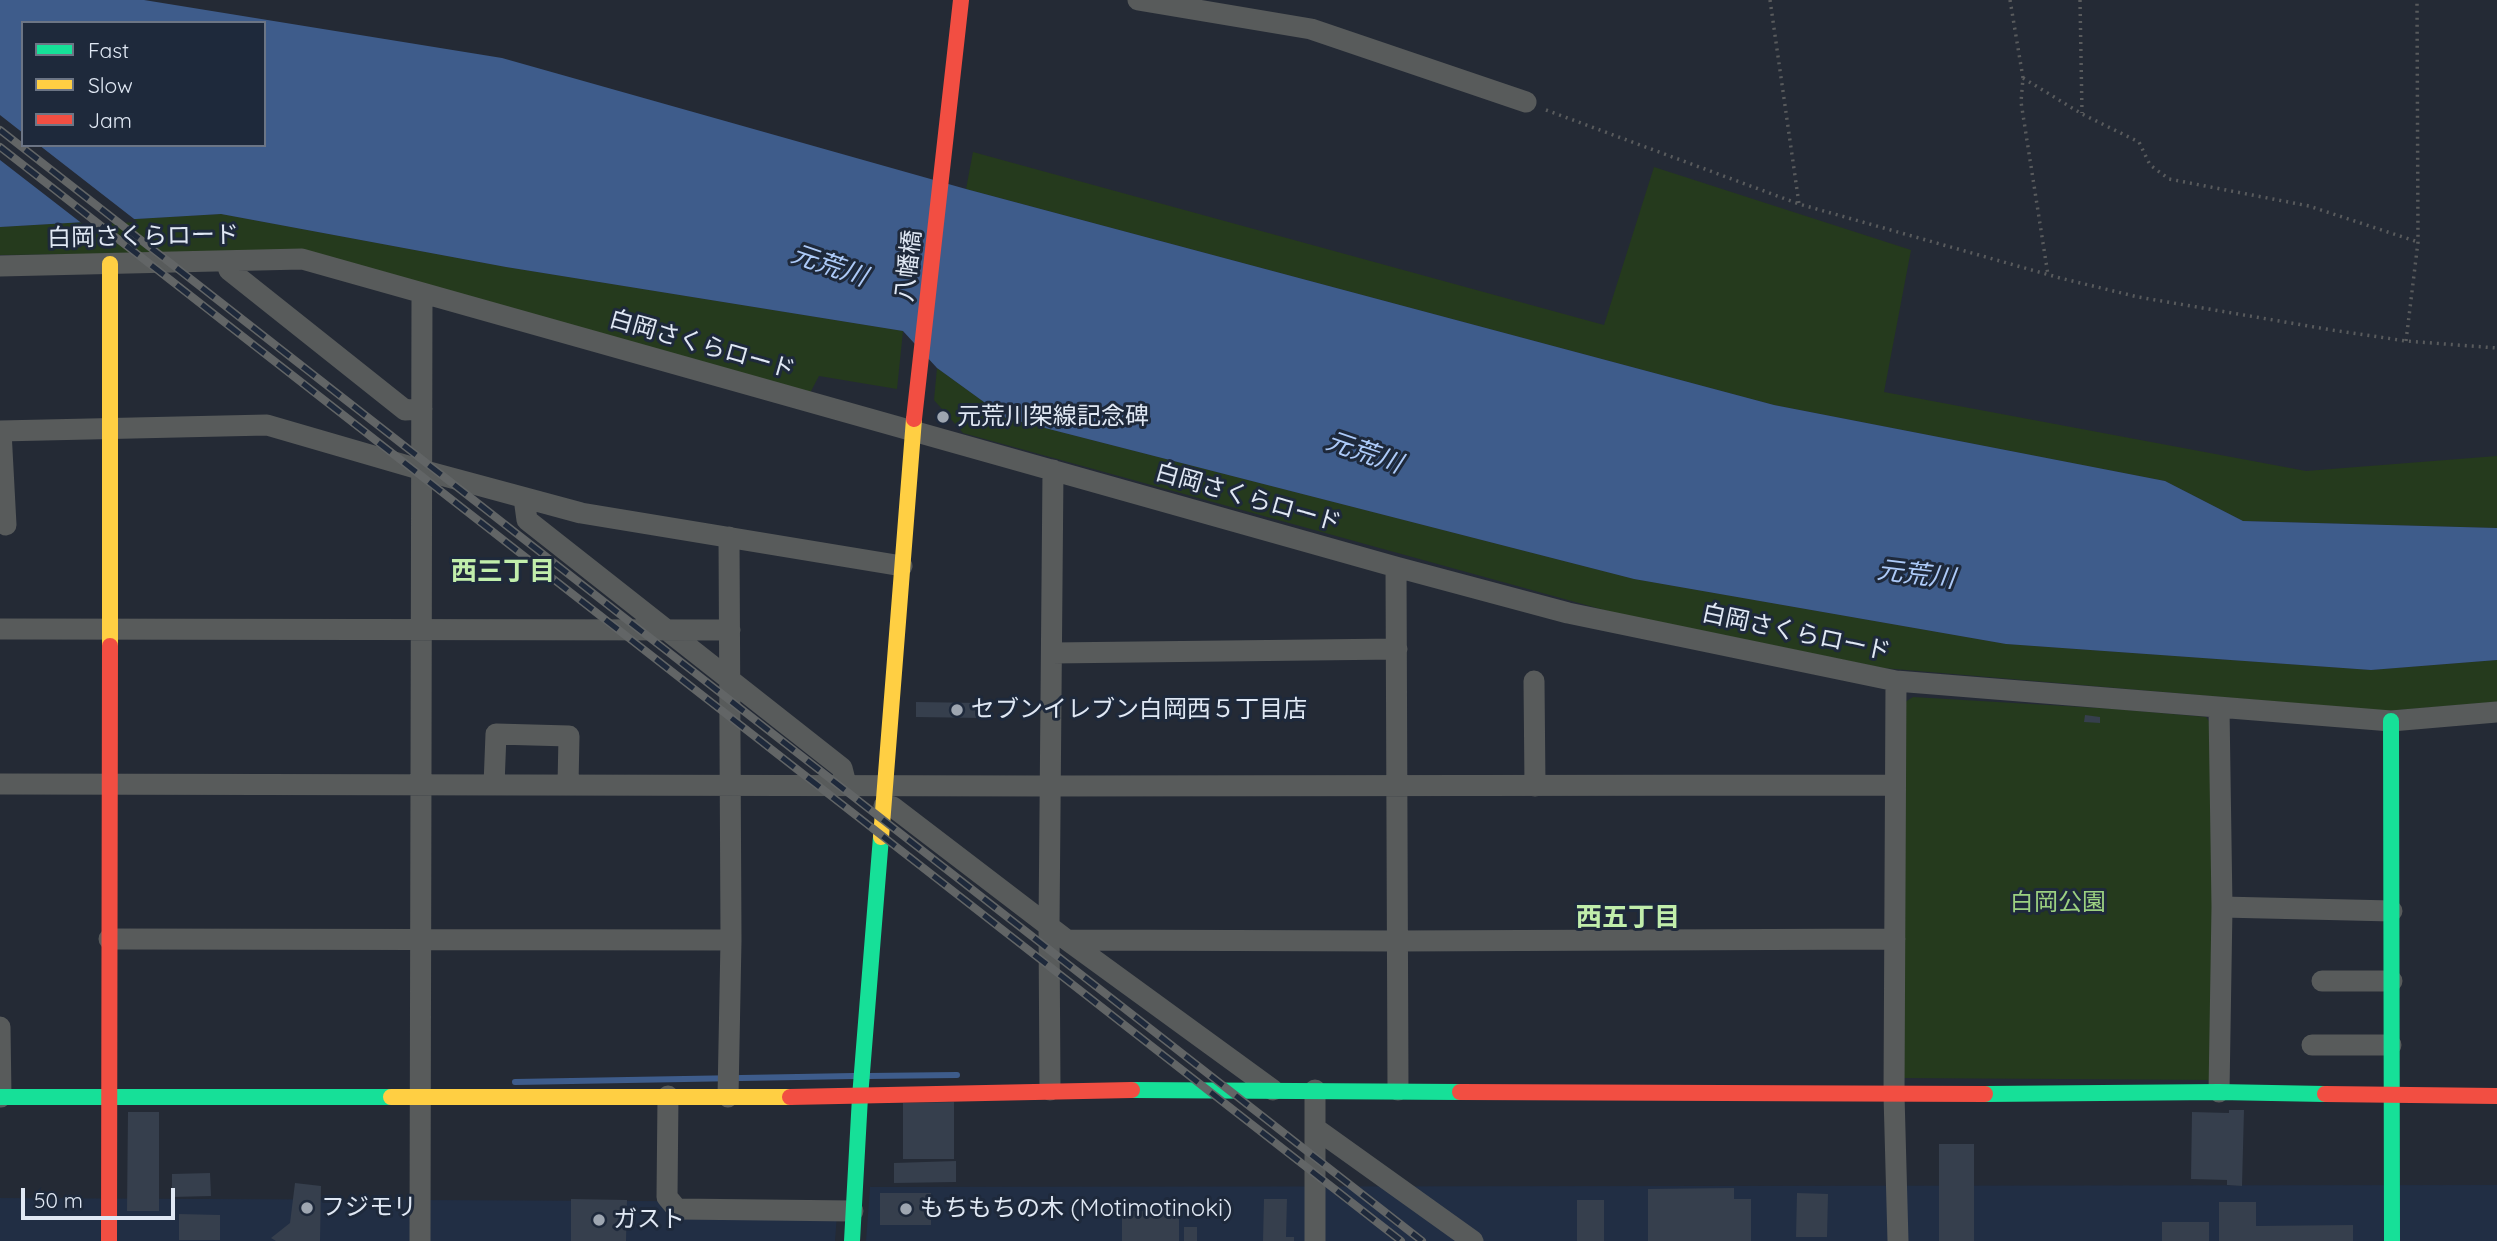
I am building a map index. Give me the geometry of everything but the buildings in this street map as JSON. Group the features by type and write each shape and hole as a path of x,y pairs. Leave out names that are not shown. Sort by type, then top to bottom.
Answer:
{"street":[{"name":"八幡橋","path":"852,1241 860,1097 913,430 961,0"},
{"path":"1138,0 1311,29 1526,102"},
{"name":"白岡さくらロード","path":"0,266 302,259 1396,567 1569,613 1896,681 2391,721 2497,712"},
{"path":"226,261 229,270 405,410 422,409"},
{"path":"109,1241 110,264"},
{"path":"420,1241 422,294"},
{"path":"6,525 1,432 267,425 581,513 902,566"},
{"path":"1050,1090 1053,470"},
{"path":"524,498 527,520 842,768 846,784"},
{"path":"728,1097 729,537"},
{"path":"1396,567 1398,1090"},
{"path":"0,629 730,630"},
{"path":"1052,653 1397,649"},
{"path":"1534,681 1535,786"},
{"path":"1896,681 1894,1095 1898,1241"},
{"path":"2219,708 2222,906 2219,1092"},
{"path":"2391,721 2392,1241"},
{"path":"494,785 496,734 569,736 568,785"},
{"path":"0,784 846,784 885,796 1050,786 1894,785"},
{"path":"885,796 893,807 1067,940 1273,1090"},
{"path":"2222,906 2392,911"},
{"path":"109,939 730,940"},
{"path":"1067,940 1895,939"},
{"path":"2322,981 2392,981"},
{"path":"0,1027 0,1097 860,1097 1050,1090 1894,1095 2219,1092 2391,1097 2497,1096"},
{"path":"2312,1045 2392,1045"},
{"path":"1315,1090 1315,1241"},
{"path":"668,1097 667,1198 677,1209 853,1211"},
{"path":"1315,1128 1473,1241"}],"path":[{"path":"1770,0 1799,204"},
{"path":"2010,0 2023,79 2021,102 2048,275"},
{"path":"2080,0 2082,114"},
{"path":"2406,341 2418,242 2417,0"},
{"path":"2023,79 2082,114 2139,142 2150,165 2169,179 2309,206 2418,242"},
{"path":"1526,102 1688,165 1799,204 2048,275 2138,297 2406,341 2497,348"}],"shaded area":[{"path":"2497,1185 2497,1241 866,1241 870,1187"},
{"path":"0,1198 838,1202 835,1241 0,1241"}],"green space":[{"path":"973,152 1604,325 1654,167 1911,250 1884,392 2306,471 2497,456 2497,528 2243,521 2165,481 1774,405 966,189"},
{"path":"221,214 506,267 903,331 897,389 819,376 810,393 294,252 0,255 0,227"},
{"path":"937,368 1006,418 1634,579 2006,644 2371,670 2497,660 2497,702 2385,711 1883,668 1615,613 963,433 934,400"},
{"name":"白岡公園","path":"1913,697 2206,717 2213,727 2212,1080 1902,1078 1905,702"}],"water":[{"name":"元荒川","path":"0,0 144,0 502,58 966,189 1774,405 2165,481 2243,521 2497,528 2497,660 2371,670 2006,644 1634,579 1006,418 937,368 903,331 506,267 221,214 0,227"}],"pier":[{"path":"0,115 21,131 21,147 42,147 138,222 84,225 0,160"}],"waterway":[{"path":"868,1076 957,1075"},
{"path":"515,1082 854,1076"}],"railway":[{"path":"0,130 21,146"},
{"path":"0,147 1401,1241"},
{"path":"22,147 1422,1241"}],"traffic: fast":[{"path":"2391,721 2392,1241"},
{"path":"852,1241 860,1097 881,837"},
{"path":"1132,1090 1460,1092"},
{"path":"1985,1094 2325,1094"},
{"path":"0,1097 391,1097"}],"traffic: slow":[{"path":"110,264 110,646"},
{"path":"881,837 914,419"},
{"path":"391,1097 790,1097"}],"traffic: jam":[{"path":"914,419 961,0"},
{"path":"109,1241 110,646"},
{"path":"790,1097 1132,1090"},
{"path":"1460,1092 1985,1094"},
{"path":"2325,1094 2497,1096"}],"place":[{"name":"元荒川架線記念碑","path":"943,417"},
{"name":"セブンイレブン白岡西５丁目店","path":"957,710"},
{"name":"フジモリ","path":"307,1208"},
{"name":"もちもちの木 (Motimotinoki)","path":"906,1209"},
{"name":"ガスト","path":"599,1220"}],"district":[{"name":"西三丁目","path":"503,572"},
{"name":"西五丁目","path":"1628,918"}]}
